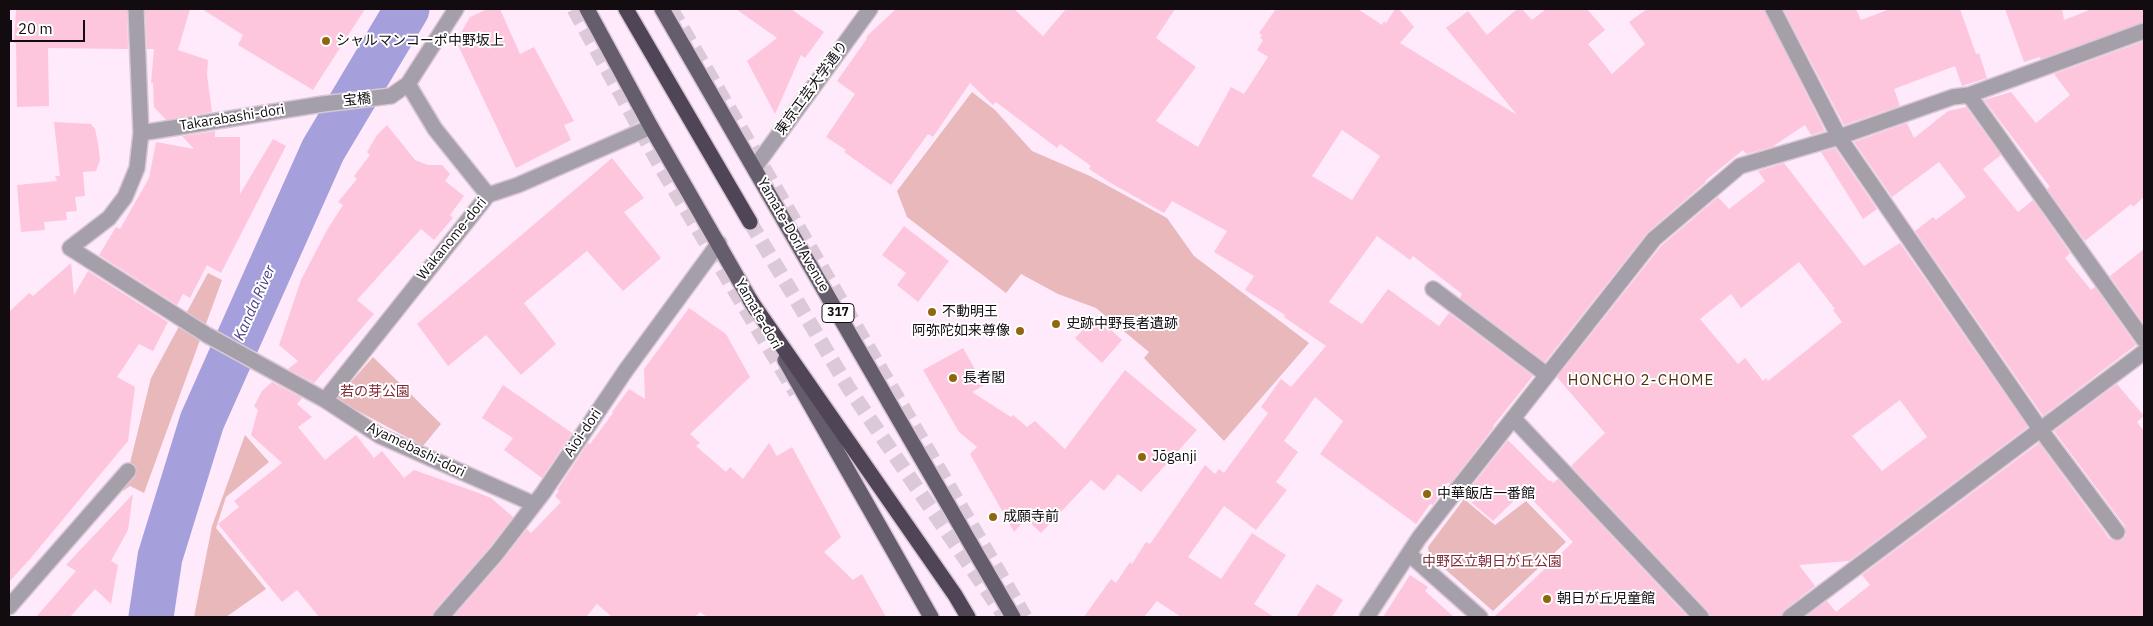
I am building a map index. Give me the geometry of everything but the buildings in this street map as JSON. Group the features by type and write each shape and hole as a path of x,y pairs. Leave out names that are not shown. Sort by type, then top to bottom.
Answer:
{"highway":[{"path":"626,9 750,222"},
{"path":"750,300 968,617"}],"main road":[{"name":"Yamate-dori","path":"587,9 651,127 931,617"},
{"name":"Yamate-Dori Avenue","path":"662,9 755,167 1013,617"}],"street":[{"path":"136,9 141,133"},
{"path":"456,9 408,84 436,129 488,195"},
{"name":"東京工芸大学通り","path":"755,167 870,9"},
{"path":"1773,9 1839,137 2040,430 2117,532"},
{"path":"1367,617 1409,554 1654,239 1740,166 1839,137 1953,97 1969,95 2144,32"},
{"name":"宝橋","path":"323,104 391,96 408,84"},
{"path":"1969,95 2144,340"},
{"name":"Takarabashi-dori","path":"141,133 323,104"},
{"name":"Wakanome-dori","path":"325,400 488,195 518,185 651,127"},
{"name":"Ayamebashi-dori","path":"141,133 137,168 125,197 109,218 70,248 207,335 325,400 380,436 534,504"},
{"name":"Aioi-dori","path":"441,617 496,554 534,504 626,370 719,243"},
{"path":"1433,289 1547,375"},
{"path":"1790,617 2144,352"},
{"path":"1513,418 1701,617"},
{"path":"9,607 128,471"},
{"path":"1409,554 1480,617"}],"green space":[{"path":"972,92 995,110 1032,151 1090,176 1167,218 1194,256 1309,343 1224,441 1144,358 1149,352 1096,308 1058,294 1021,274 1006,293 907,217 897,191"},
{"path":"208,273 222,280 144,493 130,486 123,491 118,485 128,471 151,378"},
{"name":"若の芽公園","path":"373,357 441,424 423,446 336,399"},
{"path":"245,435 269,462 226,497 216,528 266,589 226,617 194,617 212,526"},
{"name":"中野区立朝日が丘公園","path":"1464,499 1495,525 1526,501 1566,542 1493,611 1429,555 1428,547"}],"waterway":[{"name":"Kanda River","path":"151,617 160,557 202,421 323,150 407,9"}],"tunnel":[{"path":"574,9 662,169 796,393"},
{"path":"671,9 1025,617"},
{"path":"750,222 848,387 1005,617"}],"place":[{"name":"シャルマンコーポ中野坂上","path":"326,41"},
{"name":"不動明王","path":"932,312"},
{"name":"史跡中野長者遺跡","path":"1056,324"},
{"name":"阿弥陀如来尊像","path":"1020,331"},
{"name":"長者閣","path":"953,378"},
{"name":"Jōganji","path":"1142,457"},
{"name":"中華飯店一番館","path":"1427,494"},
{"name":"成願寺前","path":"993,517"},
{"name":"朝日が丘児童館","path":"1547,599"}],"district":[{"name":"HONCHO 2-CHOME","path":"1641,381"}]}
